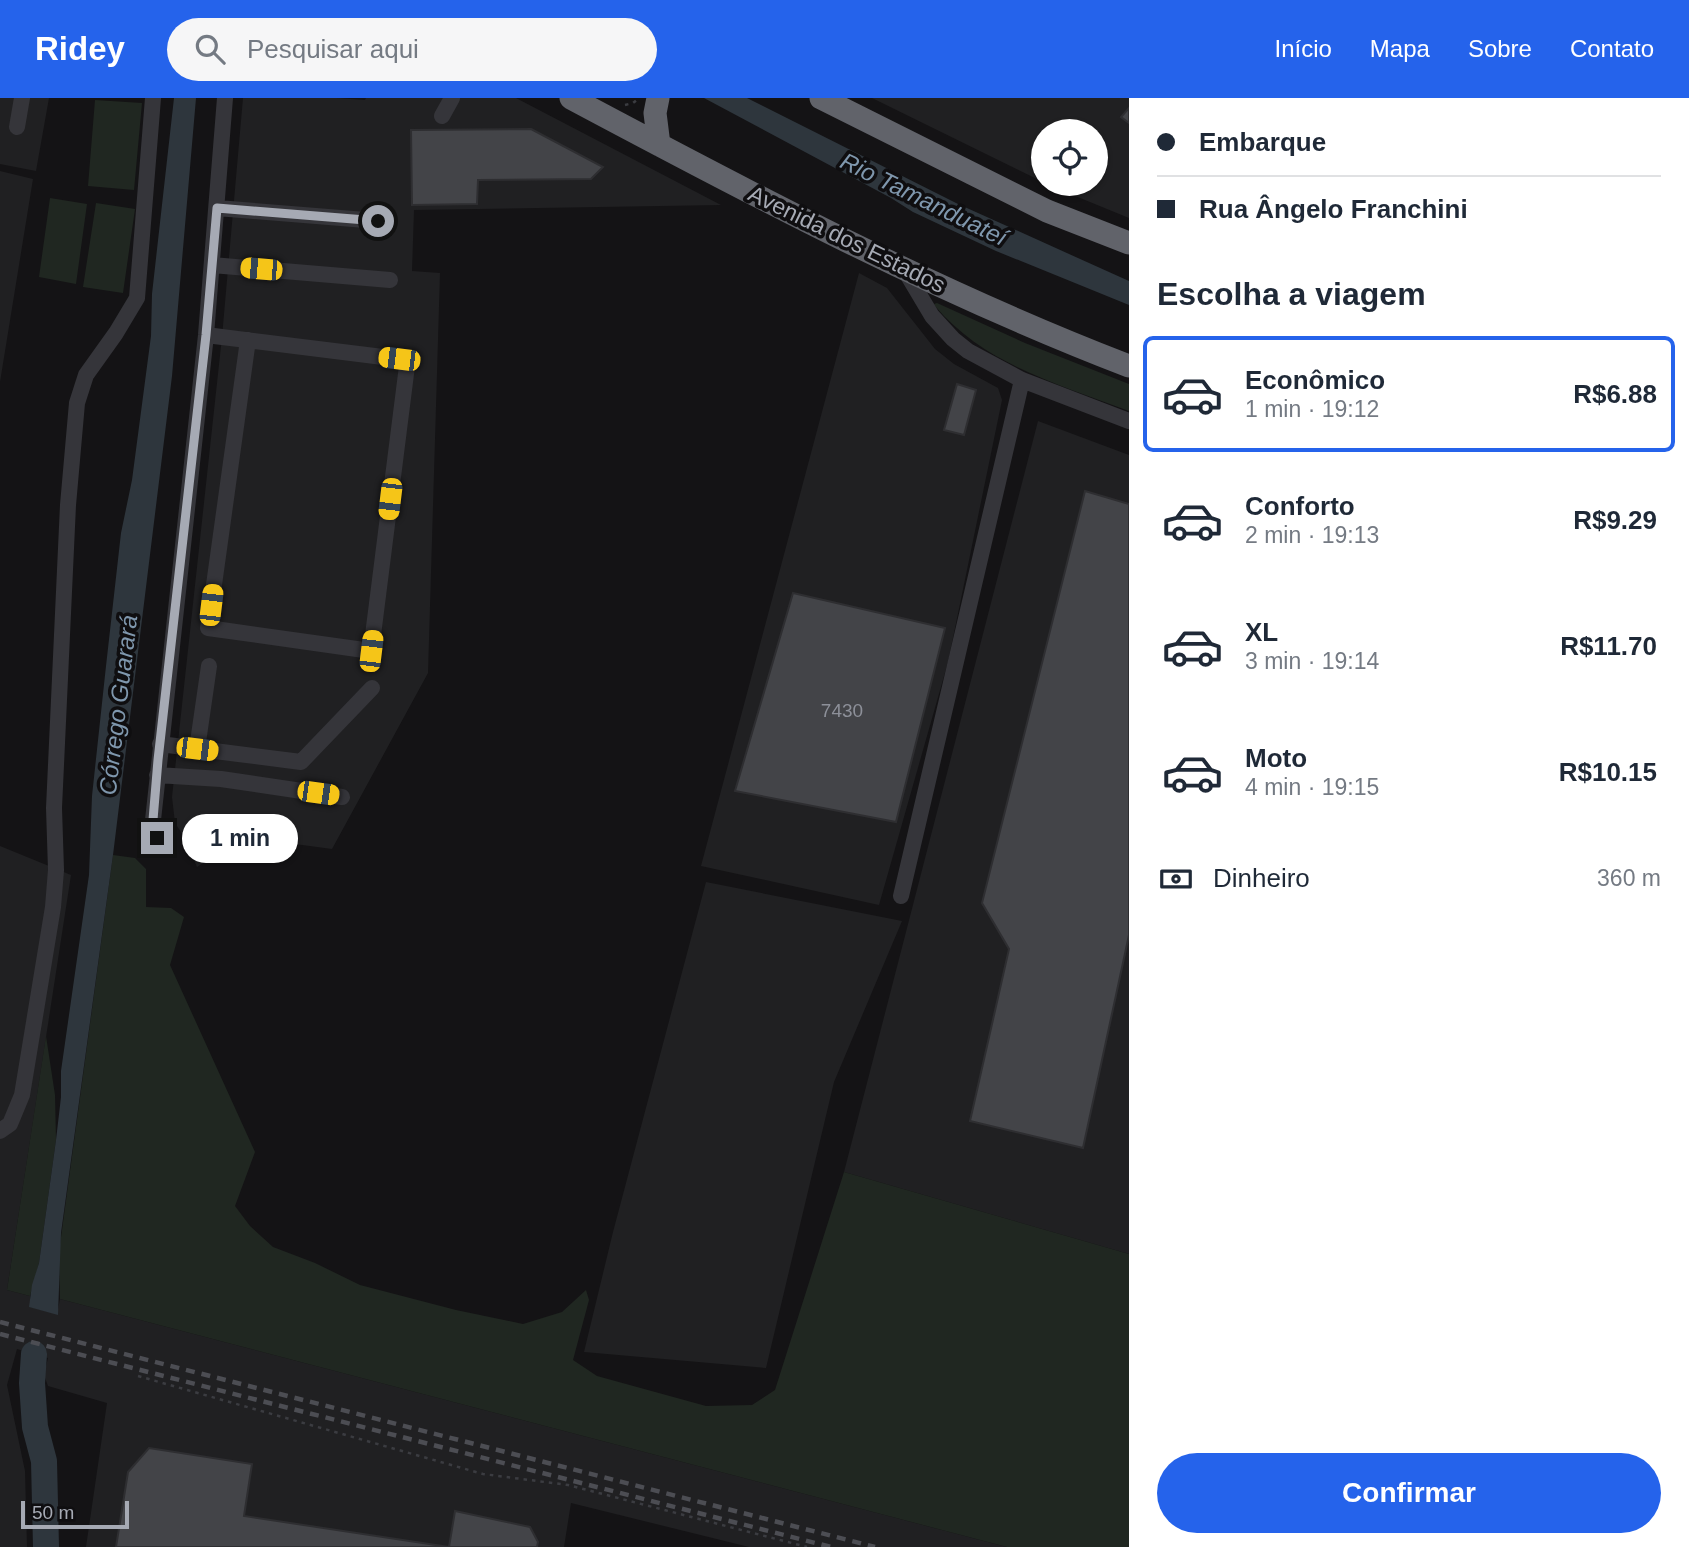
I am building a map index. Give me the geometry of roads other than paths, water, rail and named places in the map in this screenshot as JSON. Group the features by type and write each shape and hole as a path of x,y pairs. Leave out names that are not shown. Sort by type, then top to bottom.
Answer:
{"highway":[{"name":"Avenida dos Estados","path":"571,98 903,268 1000,314 1129,366"},
{"path":"821,98 1047,211 1129,243"},
{"path":"657,100 655,128 659,145"}],"street":[{"path":"17,127 22,98"},
{"path":"0,1131 10,1124 22,1095 53,907 56,767 68,505 77,403 86,376 137,298 153,98"},
{"path":"157,838 153,820 157,775 206,335 225,98"},
{"path":"442,116 452,98"},
{"path":"217,208 378,221"},
{"path":"212,265 390,280"},
{"path":"903,268 932,316 968,351 1022,380 1129,421"},
{"path":"206,335 248,340 399,359 407,366 371,651 208,628 248,340"},
{"path":"901,896 1022,380"},
{"path":"197,749 209,666"},
{"path":"160,744 301,762 372,688"},
{"path":"157,775 221,779 342,796"}],"water":[{"path":"174,98 196,98 172,376 113,855 61,1233 58,1315 29,1307 39,1263 61,1097 61,1071 89,875 92,796 106,666 121,533 132,480 151,336 152,294"},
{"name":"Rio Tamanduateí","path":"704,98 747,98 958,204 1129,281 1129,305 996,251 913,212"}],"waterway":[{"name":"Córrego Guarará","path":"34,1354 32,1383 35,1427 44,1461 46,1547"}],"railway":[{"path":"0,1322 875,1547"},
{"path":"0,1334 831,1547"}]}
